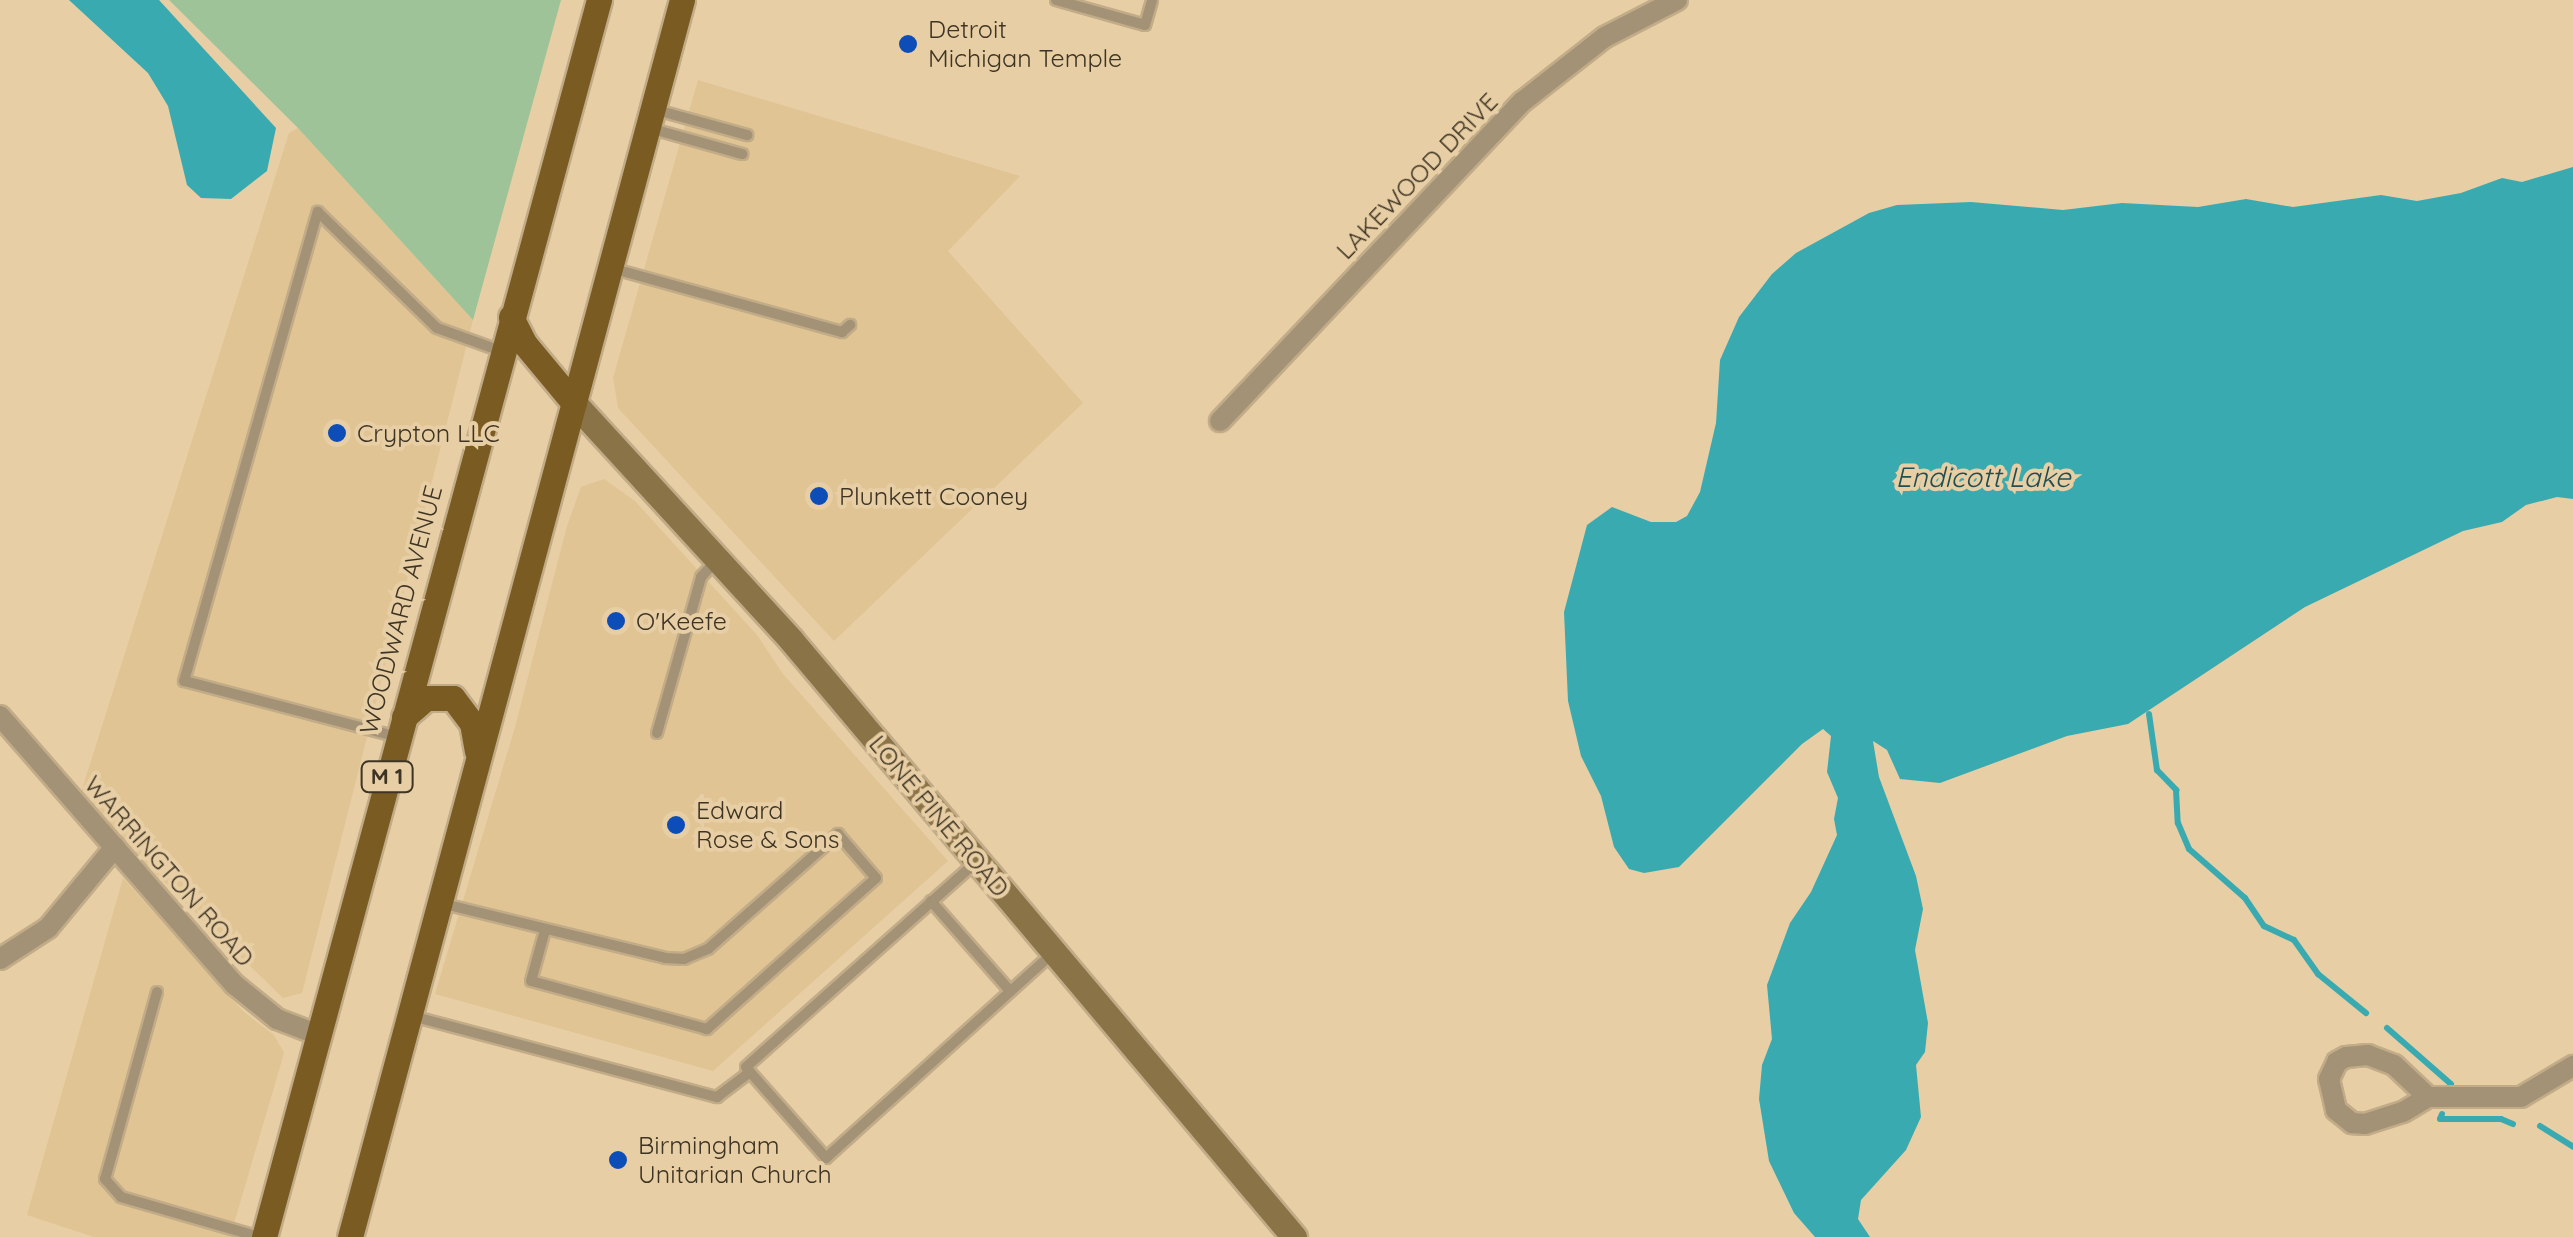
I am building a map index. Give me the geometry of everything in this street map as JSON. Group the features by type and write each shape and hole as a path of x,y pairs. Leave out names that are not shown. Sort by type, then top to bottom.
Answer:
{"main road":[{"name":"WOODWARD AVENUE","path":"262,1237 599,0"},
{"path":"350,1237 682,0"},
{"path":"511,317 524,344 574,404"},
{"path":"401,727 426,698 453,698 461,703 476,735 477,762"}],"street":[{"name":"LAKEWOOD DRIVE","path":"1220,421 1522,102 1592,45 1677,0"},
{"name":"LONE PINE ROAD","path":"574,404 719,558 1294,1237"},
{"name":"WARRINGTON ROAD","path":"0,716 256,1005 318,1035"},
{"path":"0,959 48,928 115,847"},
{"path":"2428,1097 2394,1065 2368,1055 2346,1056 2337,1062 2329,1080 2336,1110 2352,1123 2383,1120 2428,1097 2520,1096 2573,1066"}],"lane":[{"path":"1056,0 1145,25 1152,0"},
{"path":"650,118 747,135"},
{"path":"650,118 742,154"},
{"path":"401,727 184,681 318,212 437,328 502,351"},
{"path":"610,268 842,332 850,325"},
{"path":"658,733 701,577 719,558"},
{"path":"838,834 876,878 706,1029 530,981 544,930 546,926 665,958 684,959 708,949 838,834"},
{"path":"976,862 746,1067 750,1072 826,1158 1054,952"},
{"path":"439,902 544,930"},
{"path":"931,902 1010,991"},
{"path":"157,992 105,1179 121,1197 262,1237"},
{"path":"408,1015 717,1097 750,1072"}],"shaded area":[{"path":"698,80 1020,176 948,251 1083,403 834,641 618,408 613,378"},
{"path":"298,128 473,320 302,993 283,998 79,799 289,133"},
{"path":"604,479 635,501 757,635 783,674 948,861 713,1071 435,994 515,727 567,526 581,487"},
{"path":"123,878 244,1012 274,1035 284,1053 230,1237 94,1237 27,1215"}],"green space":[{"path":"169,0 561,0 473,320 298,128"}],"water":[{"path":"69,0 159,0 276,128 267,171 231,199 201,198 187,185 168,106 148,73"},
{"name":"Endicott Lake","path":"2573,167 2573,499 2557,497 2526,505 2502,522 2463,531 2305,607 2128,724 2067,736 1940,783 1900,779 1887,750 1873,741 1879,777 1916,876 1923,909 1915,950 1928,1023 1925,1052 1916,1065 1921,1117 1906,1150 1861,1200 1858,1219 1870,1237 1815,1237 1794,1213 1769,1161 1759,1099 1762,1065 1772,1039 1767,985 1790,923 1811,892 1837,835 1834,819 1838,798 1827,772 1831,736 1823,729 1802,744 1679,867 1644,873 1629,869 1614,847 1601,796 1581,756 1568,701 1564,612 1587,525 1612,507 1651,522 1676,522 1687,516 1700,492 1716,423 1720,360 1739,317 1772,274 1796,253 1869,213 1897,205 1971,202 2063,210 2122,203 2198,207 2246,199 2293,207 2381,195 2417,201 2461,193 2502,178 2522,182"}],"waterway":[{"path":"2149,714 2157,770 2176,790 2178,823 2189,849 2245,898 2264,926 2294,940 2318,974 2366,1013"},
{"path":"2387,1028 2451,1084"},
{"path":"2442,1114 2440,1119 2501,1119 2513,1124"},
{"path":"2540,1126 2573,1147"}],"place":[{"name":"Detroit Michigan Temple","path":"908,44"},
{"name":"Crypton LLC","path":"337,433"},
{"name":"Plunkett Cooney","path":"819,496"},
{"name":"O'Keefe","path":"616,621"},
{"name":"Edward Rose & Sons","path":"676,825"},
{"name":"Birmingham Unitarian Church","path":"618,1160"}]}
